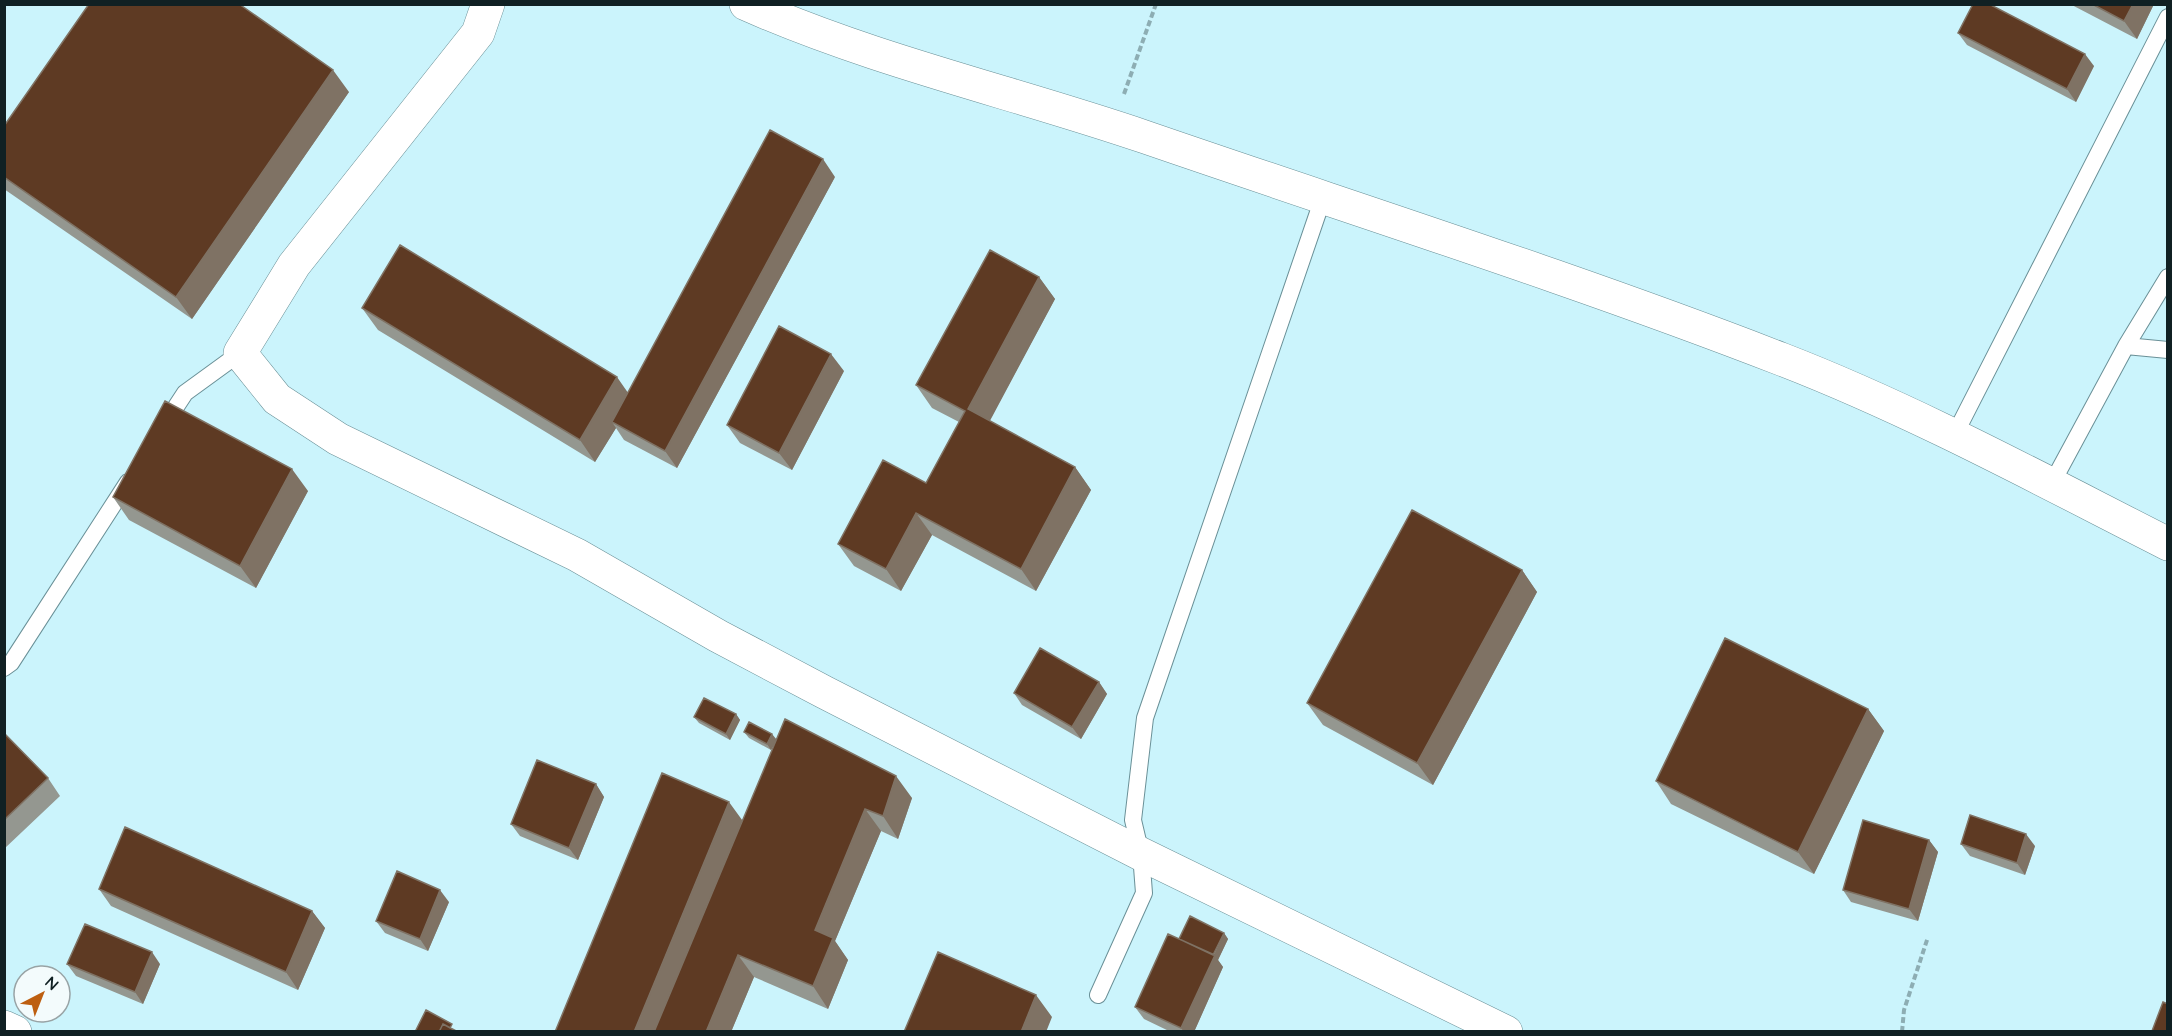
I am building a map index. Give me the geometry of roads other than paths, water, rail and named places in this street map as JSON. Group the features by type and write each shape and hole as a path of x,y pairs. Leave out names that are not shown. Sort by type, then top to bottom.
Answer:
{"street":[{"path":"488,4 477,33 294,265 240,353 277,399 338,439 577,555 718,636 824,692 1142,854 1506,1032"},
{"path":"746,4 853,46 1112,126 1575,283 1784,360 1953,438 2168,544"},
{"path":"4,1027 15,1032"}],"lane":[{"path":"1953,438 2168,17"},
{"path":"1098,995 1144,893 1142,854 1132,820 1145,718 1323,198"},
{"path":"2051,485 2126,346 2168,277"},
{"path":"2126,346 2168,350"},
{"path":"153,443 185,393 240,353"},
{"path":"4,668 11,663 140,463"}]}
